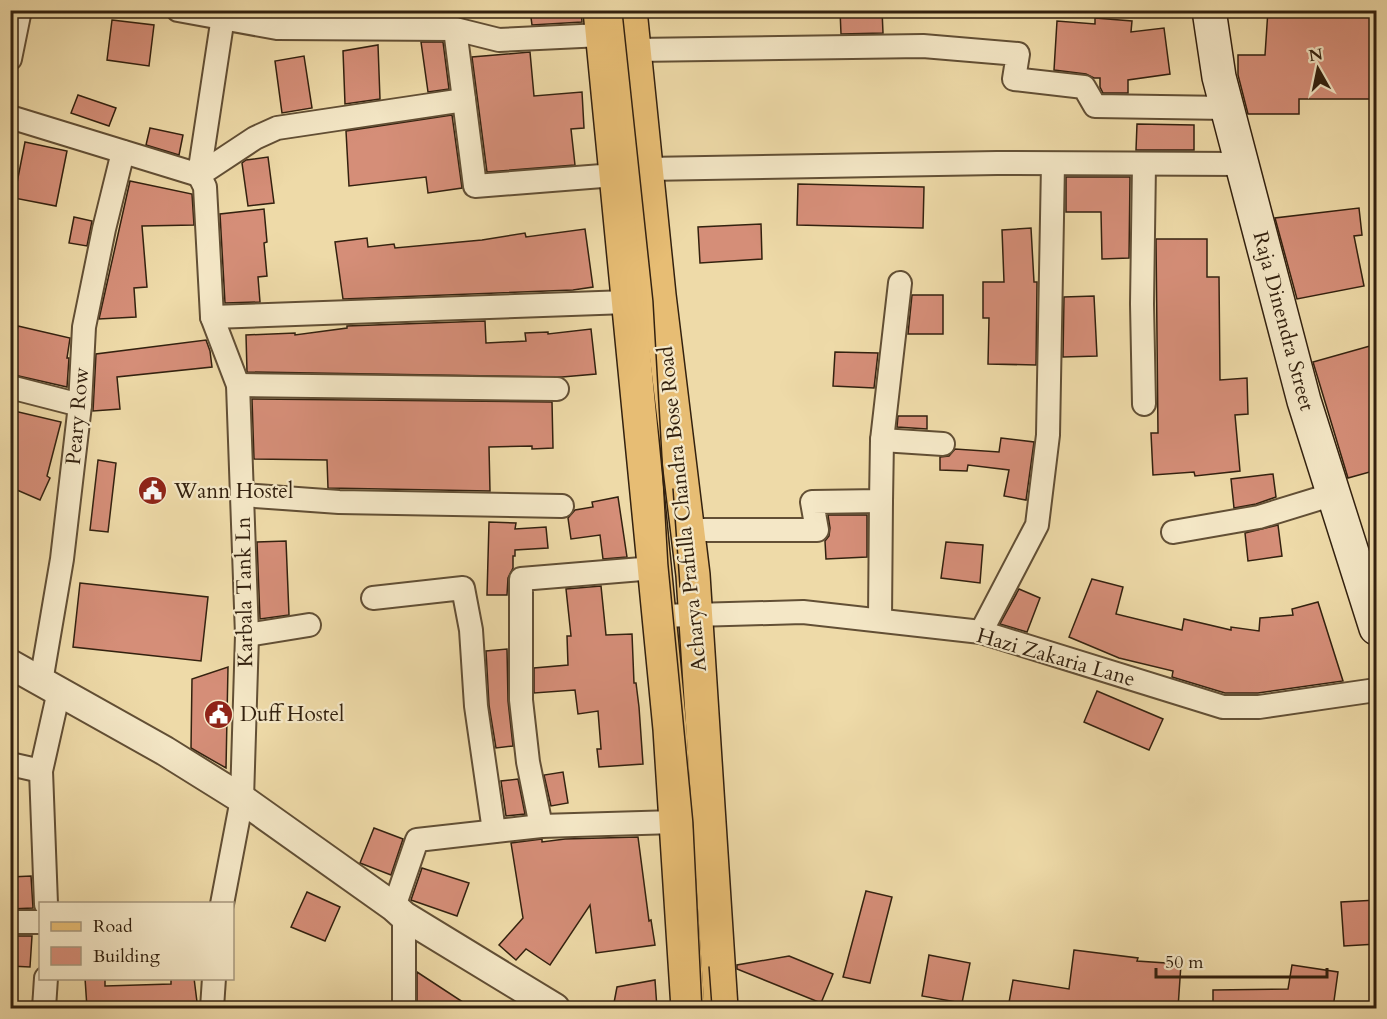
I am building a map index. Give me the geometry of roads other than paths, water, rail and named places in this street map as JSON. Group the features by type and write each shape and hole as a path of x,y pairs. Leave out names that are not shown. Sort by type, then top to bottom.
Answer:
{"main road":[{"name":"Acharya Prafulla Chandra Bose Road","path":"630,10 635,50 627,302 670,729 688,1008"},
{"name":"Raja Dinendra Street","path":"1209,10 1218,77 1304,401 1377,628"},
{"name":"Acharya Prafulla Chandra Bose Road","path":"601,23 630,172 688,530 721,1008"}],"street":[{"path":"10,59 20,10"},
{"path":"178,10 223,14 276,28 454,29 499,40 601,23"},
{"path":"199,175 223,14"},
{"path":"454,29 475,186 630,172 1053,164 1242,164"},
{"path":"635,50 923,46 1018,54 1014,79 1084,87 1095,106 1227,108"},
{"path":"199,175 255,138 277,128 464,100"},
{"path":"10,117 199,175"},
{"name":"Peary Row","path":"46,902 41,771 80,405 84,327 123,152"},
{"path":"981,632 1037,525 1048,435 1053,164"},
{"path":"1144,164 1142,304 1144,404"},
{"name":"Karbala Tank Ln","path":"199,175 205,187 212,317 238,385 247,635 242,799 222,902"},
{"path":"880,620 882,440 900,283"},
{"path":"212,317 627,302"},
{"path":"238,385 557,388"},
{"path":"10,387 80,405"},
{"path":"882,440 943,444"},
{"path":"1173,532 1259,517 1334,494"},
{"path":"242,495 339,502 562,506"},
{"path":"688,530 817,530 812,502 881,501"},
{"path":"541,826 528,762 521,700 521,579 654,568"},
{"path":"373,598 463,588 471,630 476,706 494,831"},
{"name":"Hazi Zakaria Lane","path":"659,616 803,612 981,632 1223,707 1259,707 1377,690"},
{"path":"247,635 309,625"},
{"path":"10,664 165,751 242,799 399,911 555,1008"},
{"path":"10,764 41,771"},
{"path":"404,1008 399,911 417,840 541,826 675,822"},
{"path":"10,922 39,922"},
{"path":"44,1008 46,980"},
{"path":"212,1008 214,980"}],"tram line":[{"path":"622,10 653,301 668,564 693,822 702,1008"},
{"path":"673,489 680,587"},
{"path":"709,967 712,1008"}],"place":[{"name":"Wann Hostel","path":"153,491"},
{"name":"Duff Hostel","path":"219,714"}]}
